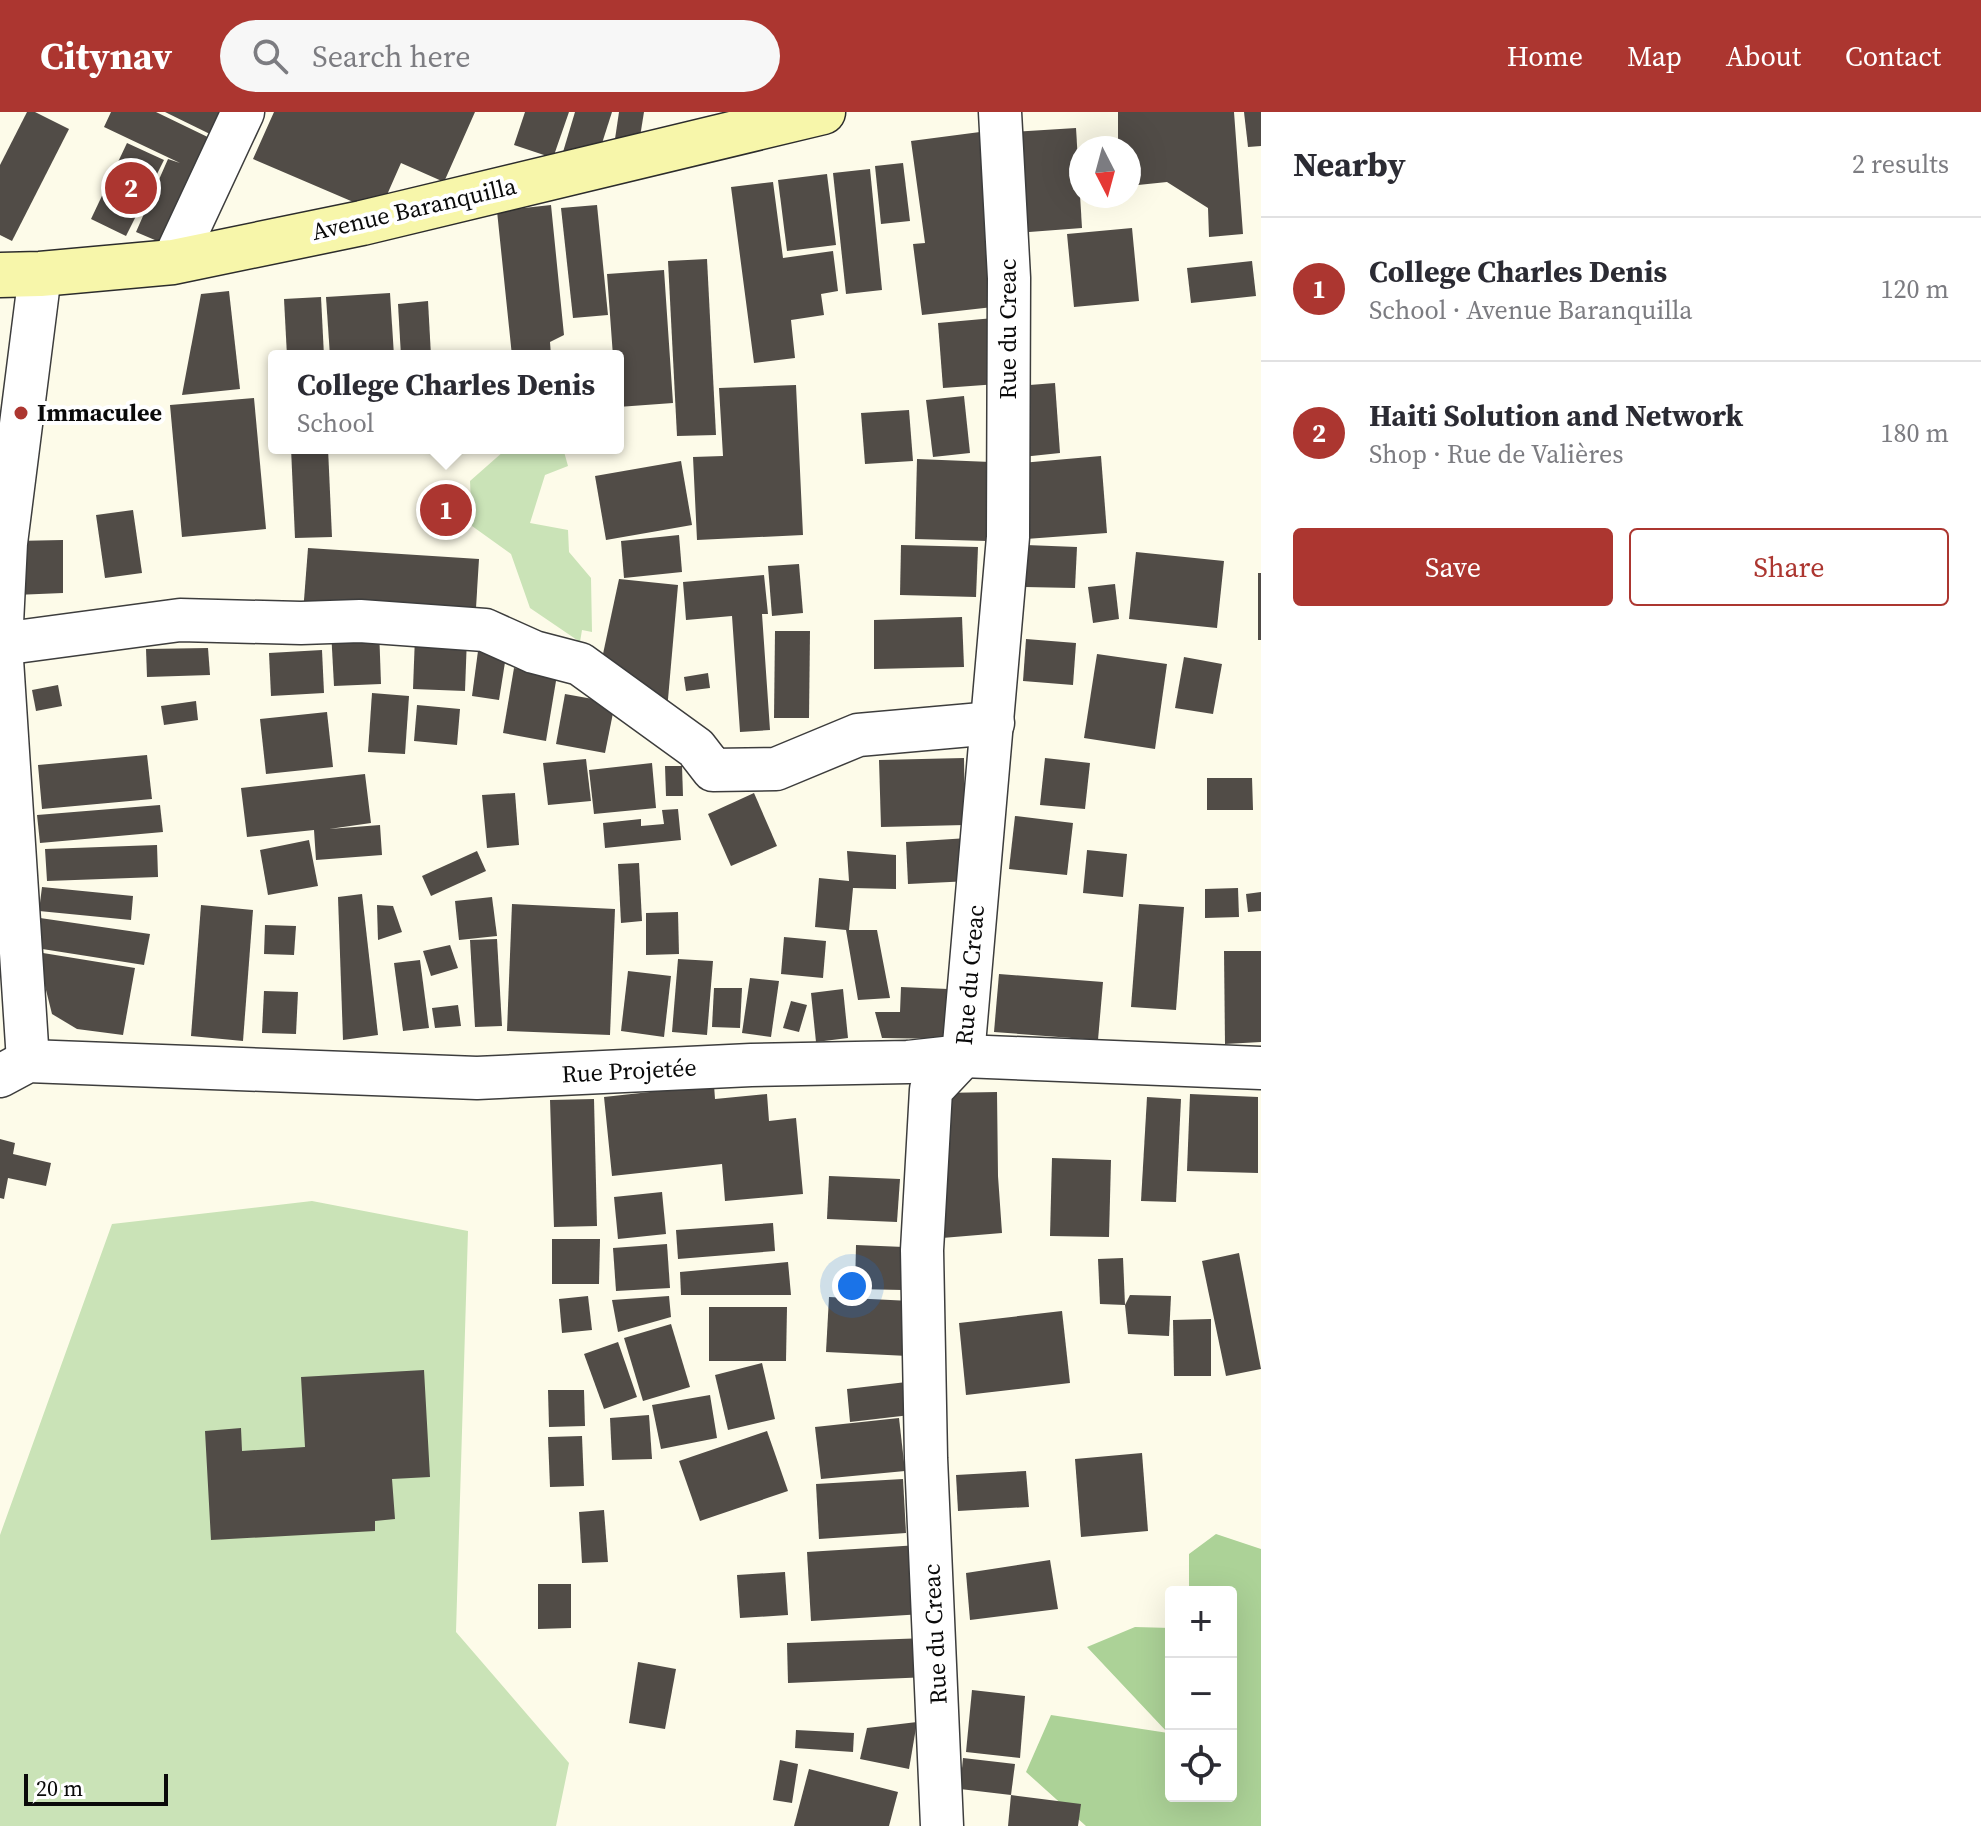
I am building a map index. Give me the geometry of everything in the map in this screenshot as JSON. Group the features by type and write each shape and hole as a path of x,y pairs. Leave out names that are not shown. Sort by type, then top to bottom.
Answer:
{"main road":[{"name":"Avenue Baranquilla","path":"20,274 173,262 362,223 819,113"}],"street":[{"path":"173,262 243,112"},
{"name":"Rue du Creac","path":"942,1826 926,1458 922,1250 931,1090 963,1056 1008,537 1009,278 1000,112"},
{"path":"14,1069 1,644 3,550 20,274"},
{"path":"1,644 180,620 360,621 485,630 534,652 580,664 696,748 713,770 776,769 858,735 993,723"},
{"name":"Rue Projetée","path":"14,1069 477,1078 751,1065 908,1062 963,1056 1261,1068"}],"green space":[{"path":"501,454 565,454 568,466 545,475 530,523 568,530 569,552 591,578 592,632 582,630 580,642 530,608 511,554 472,526 470,481"},
{"path":"312,1201 468,1231 456,1632 569,1763 556,1826 0,1826 0,1535 112,1224"},
{"path":"1216,1534 1261,1549 1261,1826 1086,1826 1026,1772 1051,1715 1165,1733 1165,1802 1237,1802 1237,1586 1189,1586 1189,1554"},
{"path":"1135,1627 1165,1628 1165,1730 1087,1647"}],"building":[{"path":"27,112 35,112 69,129 12,241 0,235 0,165"},
{"path":"111,112 156,112 218,142 169,246 136,232 168,159 180,163 104,127"},
{"path":"165,112 229,112 216,137"},
{"path":"274,112 475,112 444,182 401,163 379,213 253,159"},
{"path":"525,112 569,112 553,158 514,145"},
{"path":"575,112 612,112 596,162 563,152"},
{"path":"619,112 644,112 639,143 615,139"},
{"path":"1118,112 1234,112 1243,234 1209,237 1208,208 1167,182 1141,185 1141,136 1118,136"},
{"path":"1244,112 1261,112 1261,146 1248,147"},
{"path":"1076,128 1076,136 1069,136 1069,208 1081,208 1082,228 1016,233 1010,132"},
{"path":"980,132 993,235 985,236 993,307 922,315 913,244 925,243 911,141"},
{"path":"127,143 164,160 126,236 91,219"},
{"path":"903,163 910,221 881,224 875,166"},
{"path":"870,169 882,290 846,294 833,173"},
{"path":"827,174 836,245 787,251 778,180"},
{"path":"773,182 783,258 833,251 838,291 821,294 824,315 791,320 795,358 754,363 731,187"},
{"path":"551,205 564,335 550,342 551,350 511,350 497,211"},
{"path":"597,205 608,315 573,318 561,208"},
{"path":"1132,228 1139,301 1074,307 1067,234"},
{"path":"707,259 716,435 677,436 668,261"},
{"path":"1252,261 1256,296 1191,303 1187,268"},
{"path":"664,270 673,403 624,407 624,350 613,350 607,274"},
{"path":"229,291 240,389 182,395 201,294"},
{"path":"390,293 394,350 330,350 326,297"},
{"path":"321,297 324,350 287,350 284,299"},
{"path":"428,301 431,350 401,350 398,304"},
{"path":"994,318 998,384 943,388 938,323"},
{"path":"1055,383 1060,453 1022,457 1017,386"},
{"path":"796,385 803,535 697,540 693,457 723,456 719,388"},
{"path":"964,396 970,453 933,457 926,400"},
{"path":"254,398 266,529 182,537 170,405"},
{"path":"909,410 913,461 865,464 861,413"},
{"path":"291,454 328,454 332,537 295,538"},
{"path":"1101,456 1107,533 1026,539 1021,463"},
{"path":"917,459 991,462 988,541 915,539"},
{"path":"681,461 692,525 606,540 595,476"},
{"path":"133,510 142,573 105,578 96,515"},
{"path":"679,535 682,572 624,578 621,541"},
{"path":"63,540 63,593 15,595 14,541"},
{"path":"901,545 978,547 976,597 900,595"},
{"path":"1026,545 1077,547 1075,588 1025,587"},
{"path":"308,548 479,559 475,624 303,613"},
{"path":"1136,552 1224,561 1217,628 1129,619"},
{"path":"799,564 803,613 772,616 768,566"},
{"path":"1258,573 1261,573 1261,640 1258,640"},
{"path":"764,575 768,614 762,614 770,730 740,732 732,616 686,620 683,582"},
{"path":"619,579 678,585 666,722 597,682"},
{"path":"1115,584 1119,619 1093,623 1088,587"},
{"path":"962,617 964,667 874,669 874,620"},
{"path":"379,628 381,684 334,686 331,630"},
{"path":"775,631 810,631 809,718 774,718"},
{"path":"415,636 467,637 465,691 413,689"},
{"path":"1026,639 1076,643 1073,685 1023,681"},
{"path":"208,648 210,675 147,677 146,649"},
{"path":"322,650 324,693 271,696 269,653"},
{"path":"478,651 506,656 499,700 472,696"},
{"path":"1097,654 1167,664 1155,749 1084,738"},
{"path":"1184,657 1222,664 1213,714 1175,708"},
{"path":"514,668 557,675 546,741 503,733"},
{"path":"708,673 710,688 686,691 684,677"},
{"path":"58,685 62,706 36,711 32,690"},
{"path":"372,693 409,696 405,754 368,752"},
{"path":"565,694 615,703 605,753 556,744"},
{"path":"196,701 198,720 164,725 161,706"},
{"path":"417,705 460,709 457,745 414,741"},
{"path":"327,712 333,767 266,774 260,719"},
{"path":"147,755 152,799 42,809 38,765"},
{"path":"964,758 965,825 881,827 879,760"},
{"path":"1045,758 1090,763 1085,809 1040,805"},
{"path":"586,759 591,801 548,805 543,763"},
{"path":"652,763 656,808 594,814 589,770"},
{"path":"665,766 682,766 683,796 666,796"},
{"path":"365,774 371,823 329,829 380,825 382,855 316,860 314,830 247,837 241,788"},
{"path":"1207,778 1252,778 1253,810 1207,810"},
{"path":"515,793 519,845 487,848 482,795"},
{"path":"754,793 777,846 731,866 708,814"},
{"path":"160,805 163,832 40,843 37,815"},
{"path":"678,809 681,840 605,848 603,823 641,819 641,826 664,824 662,810"},
{"path":"1015,816 1073,823 1067,875 1009,869"},
{"path":"968,838 971,881 908,884 906,842"},
{"path":"309,840 318,886 268,895 260,850"},
{"path":"157,845 158,877 47,881 45,849"},
{"path":"1087,850 1127,854 1123,897 1083,893"},
{"path":"477,851 486,871 431,896 422,876"},
{"path":"847,851 896,855 896,889 853,888 849,930 877,930 890,998 858,1000 846,930 815,927 819,878 849,881"},
{"path":"639,863 642,921 621,923 618,864"},
{"path":"42,887 133,896 131,920 39,911"},
{"path":"1238,888 1239,917 1205,918 1205,889"},
{"path":"1261,892 1261,911 1248,912 1246,894"},
{"path":"362,894 378,1035 343,1040 338,897"},
{"path":"492,897 497,936 459,940 455,901"},
{"path":"512,904 615,909 610,1035 507,1031"},
{"path":"1139,904 1184,907 1176,1010 1131,1007"},
{"path":"201,905 253,910 243,1041 191,1036"},
{"path":"377,905 393,906 402,932 378,940"},
{"path":"678,912 679,954 646,955 646,913"},
{"path":"40,918 150,934 144,965 36,948"},
{"path":"265,925 296,926 294,955 264,954"},
{"path":"784,937 826,941 823,978 781,974"},
{"path":"497,939 502,1026 475,1027 470,940"},
{"path":"450,945 458,968 431,976 423,951"},
{"path":"1224,951 1261,951 1261,1042 1225,1044"},
{"path":"43,953 135,968 123,1035 77,1029 52,1014 44,982"},
{"path":"678,959 713,961 707,1035 672,1032"},
{"path":"420,960 429,1028 403,1031 394,963"},
{"path":"628,971 671,976 664,1037 621,1031"},
{"path":"999,974 1103,982 1098,1040 994,1032"},
{"path":"750,978 779,981 771,1037 742,1033"},
{"path":"901,987 948,989 947,1039 882,1038 875,1012 900,1012"},
{"path":"714,988 742,988 740,1028 712,1027"},
{"path":"843,989 848,1038 816,1042 811,993"},
{"path":"264,991 298,992 296,1034 262,1033"},
{"path":"791,1001 807,1005 799,1032 783,1028"},
{"path":"458,1005 461,1026 435,1028 432,1008"},
{"path":"714,1085 715,1099 767,1094 769,1121 796,1118 803,1194 725,1201 722,1164 612,1176 604,1097"},
{"path":"997,1092 1002,1233 942,1238 941,1093"},
{"path":"1190,1094 1258,1097 1258,1173 1187,1171"},
{"path":"1147,1097 1181,1099 1176,1202 1141,1201"},
{"path":"594,1099 597,1226 554,1227 550,1100"},
{"path":"0,1139 15,1143 13,1154 51,1163 46,1186 8,1178 4,1199 0,1198"},
{"path":"1052,1158 1111,1160 1109,1237 1050,1236"},
{"path":"829,1176 900,1179 897,1222 827,1219"},
{"path":"662,1192 666,1234 618,1239 614,1197"},
{"path":"773,1223 775,1251 678,1259 676,1230"},
{"path":"552,1239 600,1239 599,1284 552,1284"},
{"path":"667,1244 670,1288 616,1291 613,1248"},
{"path":"856,1245 904,1247 903,1290 855,1289"},
{"path":"1239,1253 1261,1369 1226,1376 1202,1261"},
{"path":"1123,1258 1125,1305 1100,1304 1098,1259"},
{"path":"788,1262 791,1295 681,1295 680,1272"},
{"path":"1130,1295 1171,1296 1169,1336 1128,1334 1125,1305"},
{"path":"588,1296 592,1330 562,1333 559,1299"},
{"path":"669,1296 671,1317 618,1332 612,1300"},
{"path":"829,1297 911,1301 908,1356 826,1352"},
{"path":"709,1307 787,1307 786,1361 709,1361"},
{"path":"1062,1311 1070,1383 966,1395 959,1323"},
{"path":"1211,1319 1211,1376 1174,1376 1173,1320"},
{"path":"671,1324 690,1387 643,1401 624,1338"},
{"path":"618,1342 637,1397 604,1409 584,1354"},
{"path":"762,1363 775,1419 728,1430 715,1375"},
{"path":"424,1370 430,1477 392,1479 395,1519 375,1521 375,1531 211,1540 205,1431 241,1428 242,1451 305,1447 301,1377"},
{"path":"915,1381 919,1414 850,1422 847,1389"},
{"path":"548,1390 584,1390 585,1426 549,1427"},
{"path":"710,1395 717,1438 661,1449 652,1405"},
{"path":"649,1415 652,1459 612,1460 610,1418"},
{"path":"899,1418 905,1471 821,1479 815,1427"},
{"path":"767,1431 788,1491 700,1521 679,1461"},
{"path":"582,1436 584,1486 550,1487 548,1437"},
{"path":"1142,1453 1148,1531 1081,1537 1075,1459"},
{"path":"1026,1471 1029,1507 958,1511 956,1475"},
{"path":"903,1479 906,1533 819,1539 816,1484"},
{"path":"604,1510 608,1562 582,1563 579,1512"},
{"path":"919,1545 923,1614 811,1621 807,1552"},
{"path":"1050,1560 1058,1609 970,1620 966,1573"},
{"path":"785,1572 788,1615 740,1618 737,1575"},
{"path":"538,1584 571,1584 571,1628 538,1629"},
{"path":"927,1638 929,1677 788,1683 787,1643"},
{"path":"638,1662 676,1669 665,1729 629,1723"},
{"path":"972,1690 1025,1696 1020,1758 966,1752"},
{"path":"917,1722 909,1769 860,1759 867,1728"},
{"path":"796,1730 854,1733 853,1752 795,1748"},
{"path":"963,1758 1015,1764 1011,1795 960,1789"},
{"path":"780,1760 798,1764 792,1803 773,1800"},
{"path":"809,1769 898,1792 889,1826 794,1826"},
{"path":"1011,1795 1081,1804 1078,1826 1008,1826"}],"place":[{"name":"Haiti Solution and Network","path":"131,188"},
{"name":"Immaculee","path":"21,413"},
{"name":"College Charles Denis","path":"446,510"}]}
